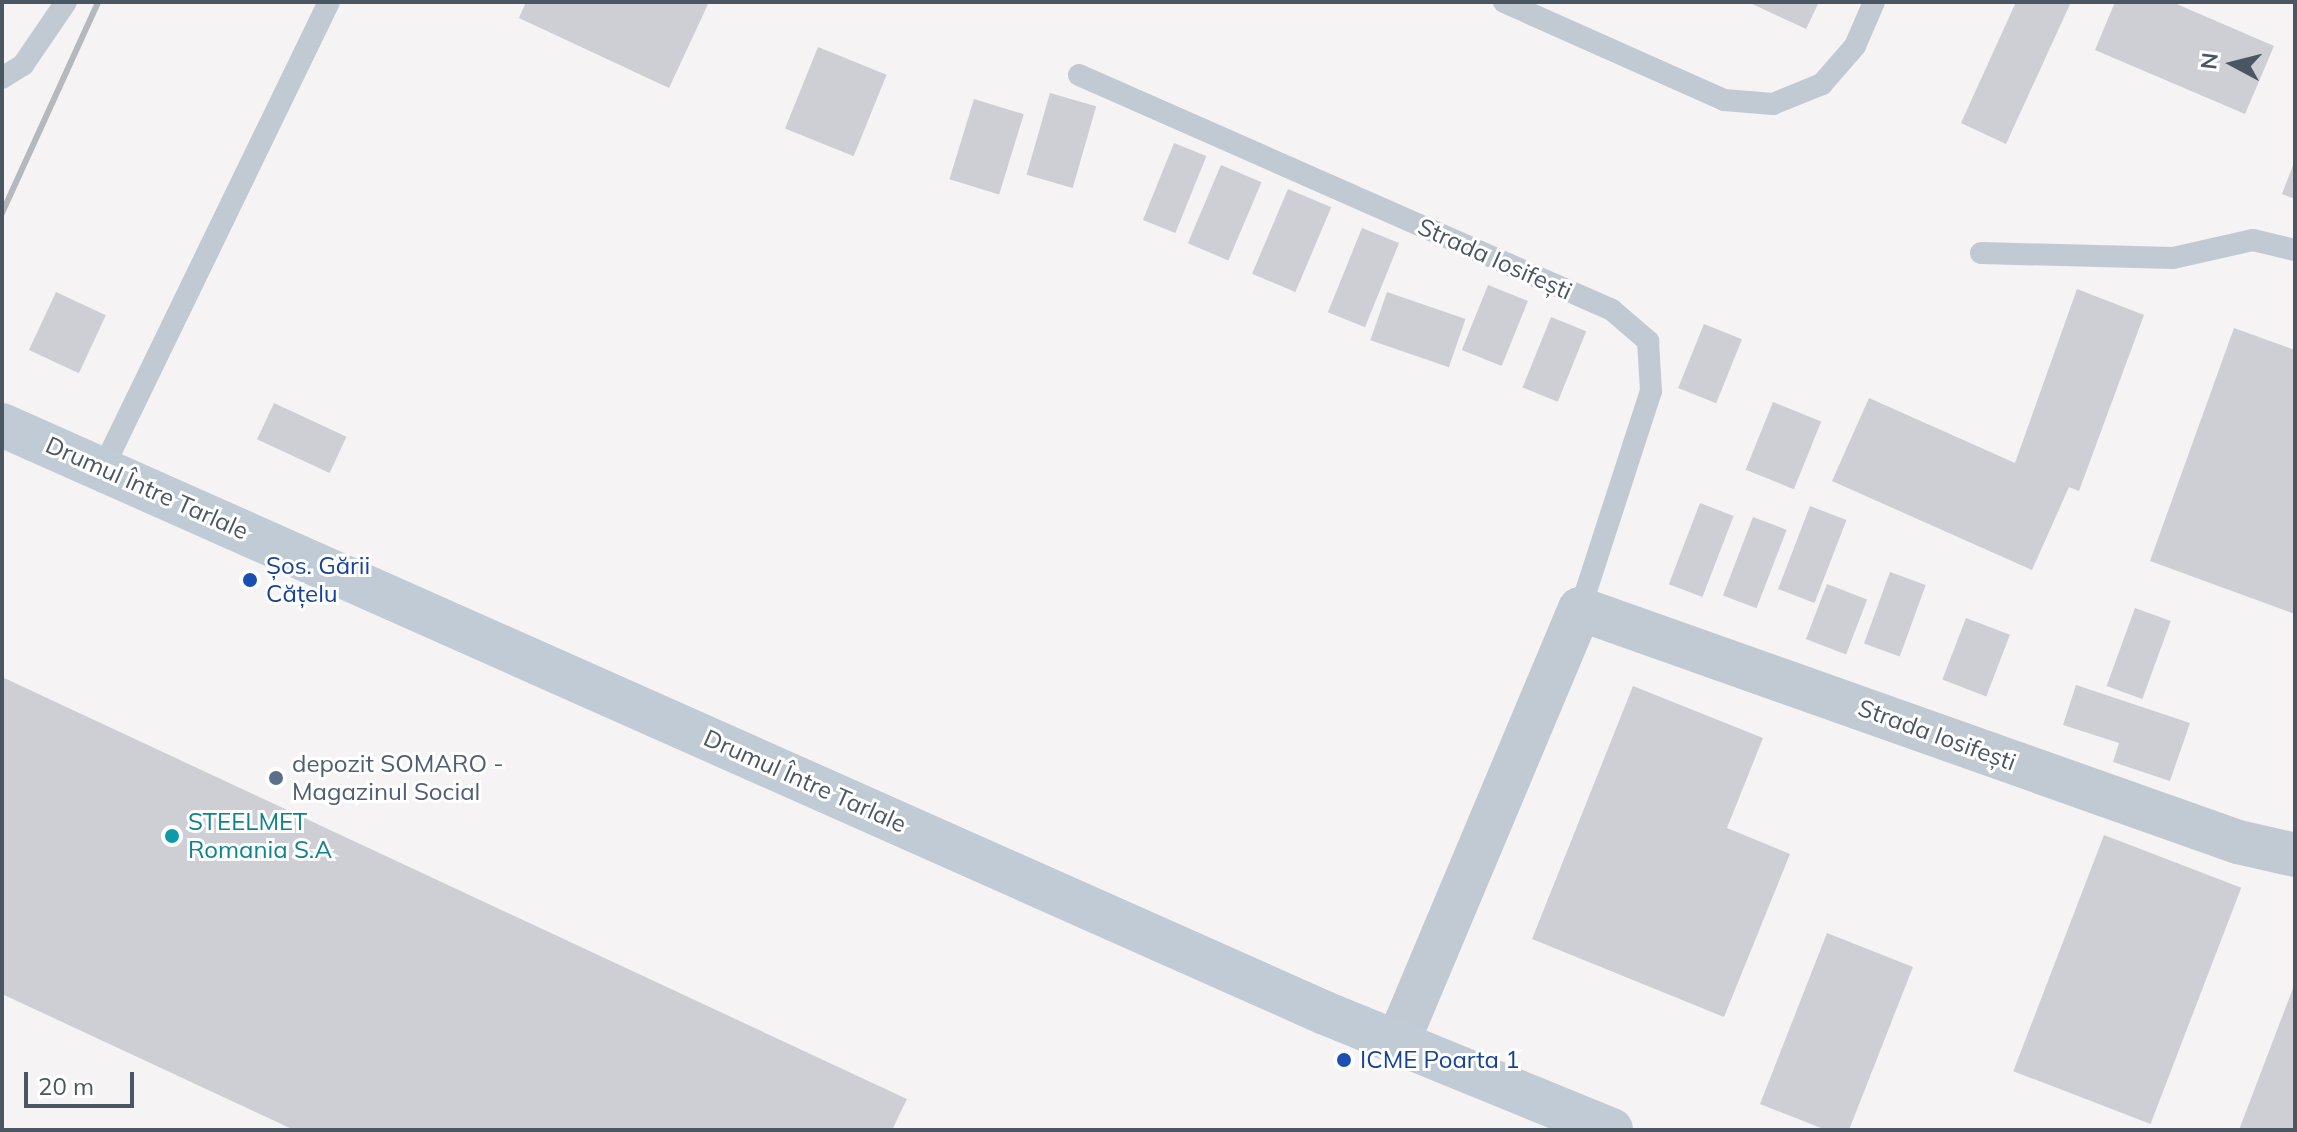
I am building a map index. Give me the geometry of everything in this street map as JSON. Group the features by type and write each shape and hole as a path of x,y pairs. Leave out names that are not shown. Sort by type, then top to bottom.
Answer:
{"main road":[{"name":"Drumul Între Tarlale","path":"2,425 1397,1044 1611,1130"}],"street":[{"name":"Strada Iosifești","path":"1397,1044 1580,609 2238,842 2295,855"}],"lane":[{"path":"2,78 23,65 66,2"},
{"path":"103,468 329,2"},
{"path":"1504,2 1724,100 1773,104 1822,84 1855,46 1874,2"},
{"name":"Strada Iosifești","path":"1079,75 1612,310 1648,341 1651,391 1580,609"},
{"path":"1981,253 2173,258 2253,240 2295,250"}],"building":[{"path":"526,2 709,2 669,88 519,18"},
{"path":"1748,2 1819,2 1806,29"},
{"path":"2016,2 2071,2 2006,144 1961,123"},
{"path":"2115,2 2172,2 2274,46 2245,114 2095,50"},
{"path":"818,47 887,75 854,156 785,129"},
{"path":"1050,93 1096,106 1073,188 1027,175"},
{"path":"974,99 1024,114 999,195 949,179"},
{"path":"1174,143 1206,156 1175,233 1143,220"},
{"path":"2295,160 2295,199 2282,194"},
{"path":"1221,165 1262,182 1228,260 1188,243"},
{"path":"1288,189 1331,207 1295,292 1252,274"},
{"path":"1362,228 1399,243 1365,327 1328,312"},
{"path":"1488,285 1528,301 1502,366 1462,350"},
{"path":"2077,289 2144,315 2079,491 2069,487 2032,570 1832,481 1869,398 2015,463"},
{"path":"56,292 106,315 79,373 29,350"},
{"path":"1387,292 1465,319 1449,367 1370,340"},
{"path":"1551,317 1586,331 1558,402 1523,387"},
{"path":"1704,324 1742,339 1716,403 1678,388"},
{"path":"2234,328 2295,350 2295,614 2150,561"},
{"path":"1773,402 1821,421 1794,489 1746,470"},
{"path":"274,403 347,437 330,473 257,439"},
{"path":"1700,503 1734,516 1702,597 1669,584"},
{"path":"1810,506 1846,520 1815,603 1778,589"},
{"path":"1753,517 1787,530 1757,608 1723,595"},
{"path":"1890,572 1926,585 1900,656 1864,643"},
{"path":"1827,584 1867,599 1846,654 1806,639"},
{"path":"2135,608 2171,621 2142,699 2107,686"},
{"path":"1966,618 2010,635 1986,696 1942,680"},
{"name":"STEELMET Romania S.A","path":"2,677 907,1099 892,1130 294,1130 2,994"},
{"path":"2076,685 2190,723 2170,781 2113,762 2119,743 2063,725"},
{"path":"1633,686 1763,738 1727,828 1790,854 1724,1017 1532,939"},
{"path":"2104,835 2241,888 2151,1124 2013,1071"},
{"path":"1827,933 1913,967 1849,1130 1826,1130 1760,1104"},
{"path":"2295,983 2295,1130 2239,1130"}],"railway":[{"path":"2,213 98,2"}],"place":[{"name":"Șos. Gării Cățelu","path":"250,580"},
{"name":"depozit SOMARO - Magazinul Social","path":"276,778"},
{"name":"STEELMET Romania S.A","path":"172,836"},
{"name":"ICME Poarta 1","path":"1344,1060"}]}
